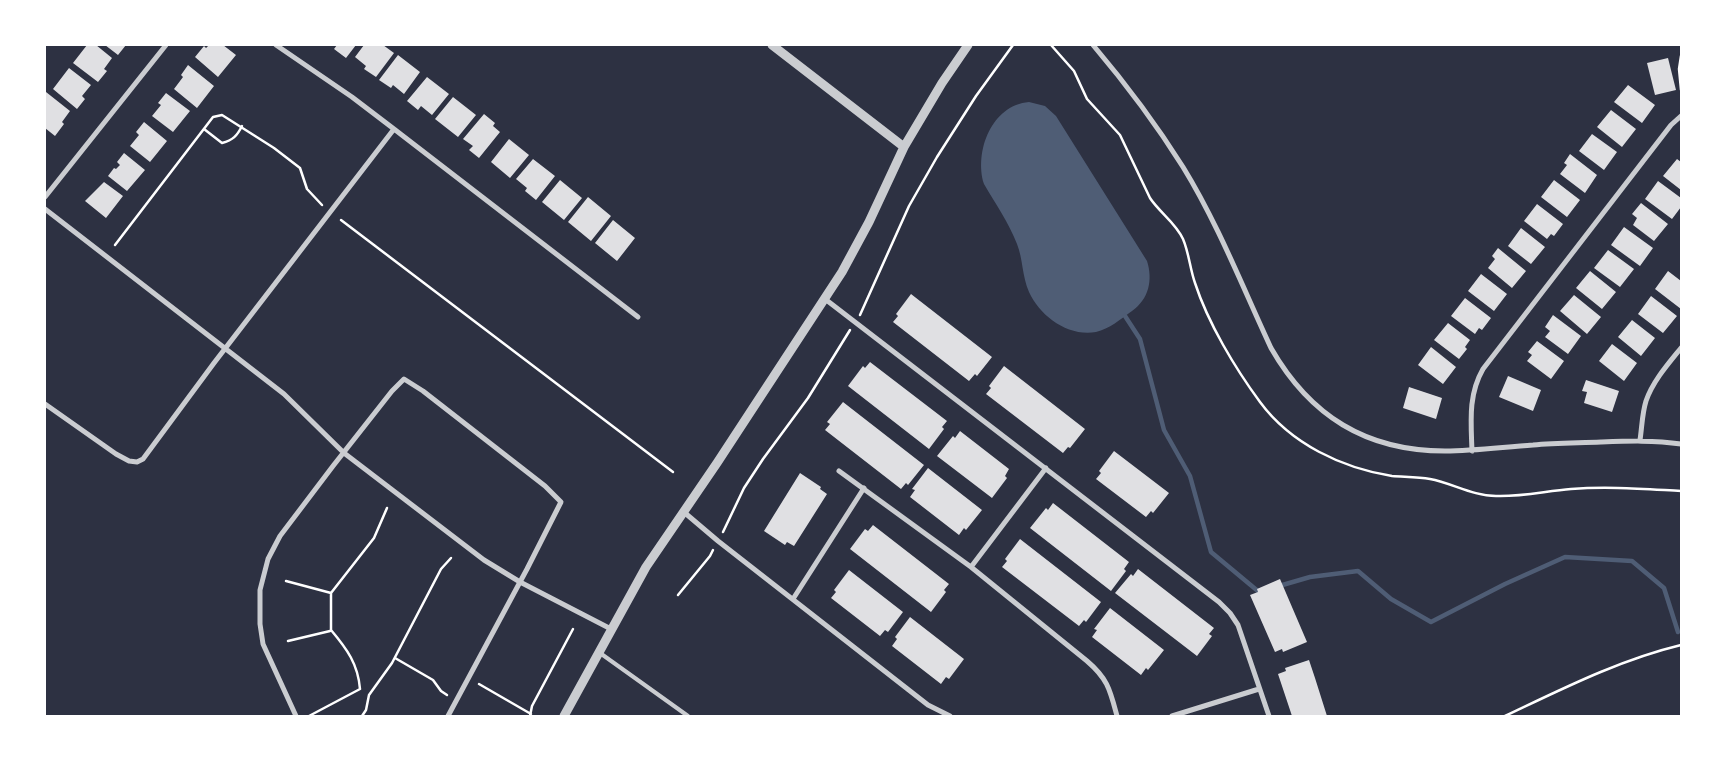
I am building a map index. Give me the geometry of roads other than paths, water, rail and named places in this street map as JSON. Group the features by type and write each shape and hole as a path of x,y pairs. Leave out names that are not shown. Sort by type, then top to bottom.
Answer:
{"street":[{"path":"45,197 166,45"},
{"path":"276,45 352,97 638,317"},
{"path":"772,45 904,147"},
{"path":"564,716 646,567 684,513 825,299 856,247 904,147 942,83 968,45"},
{"path":"1093,45 1137,100 1183,168 1201,200 1271,348 1292,380 1326,414 1350,429 1385,443 1424,450 1472,451 1565,443 1640,440 1681,444"},
{"path":"1472,451 1471,408 1474,388 1483,369 1671,125 1681,116"},
{"path":"45,404 116,454 129,461 137,462 142,459 394,129"},
{"path":"45,209 284,394 344,453 484,560 520,582 611,629"},
{"path":"825,299 1219,602 1238,625 1269,716"},
{"path":"1640,440 1644,411 1651,390 1656,380 1681,348"},
{"path":"296,716 263,644 260,624 260,590 268,559 280,536 392,391 404,379 423,391 538,480 561,502 448,716"},
{"path":"971,567 1046,468"},
{"path":"839,471 971,567 1098,671 1111,692 1117,716"},
{"path":"793,599 864,488"},
{"path":"684,513 928,705 950,716"},
{"path":"1172,716 1259,688"}],"lane":[{"path":"599,652 688,716"}],"water":[{"path":"1029,102 1045,106 1056,116 1147,261 1150,275 1146,295 1138,306 1101,331 1086,333 1065,328 1048,317 1040,309 1029,292 1014,236 984,184 982,158 984,144 989,132 1005,111 1016,105"}],"waterway":[{"path":"1125,316 1140,339 1164,430 1190,476 1211,552 1259,592 1262,591"},
{"path":"1279,586 1310,577 1358,571 1391,599 1431,622 1505,584 1565,557 1632,561 1664,588 1678,632"}]}
